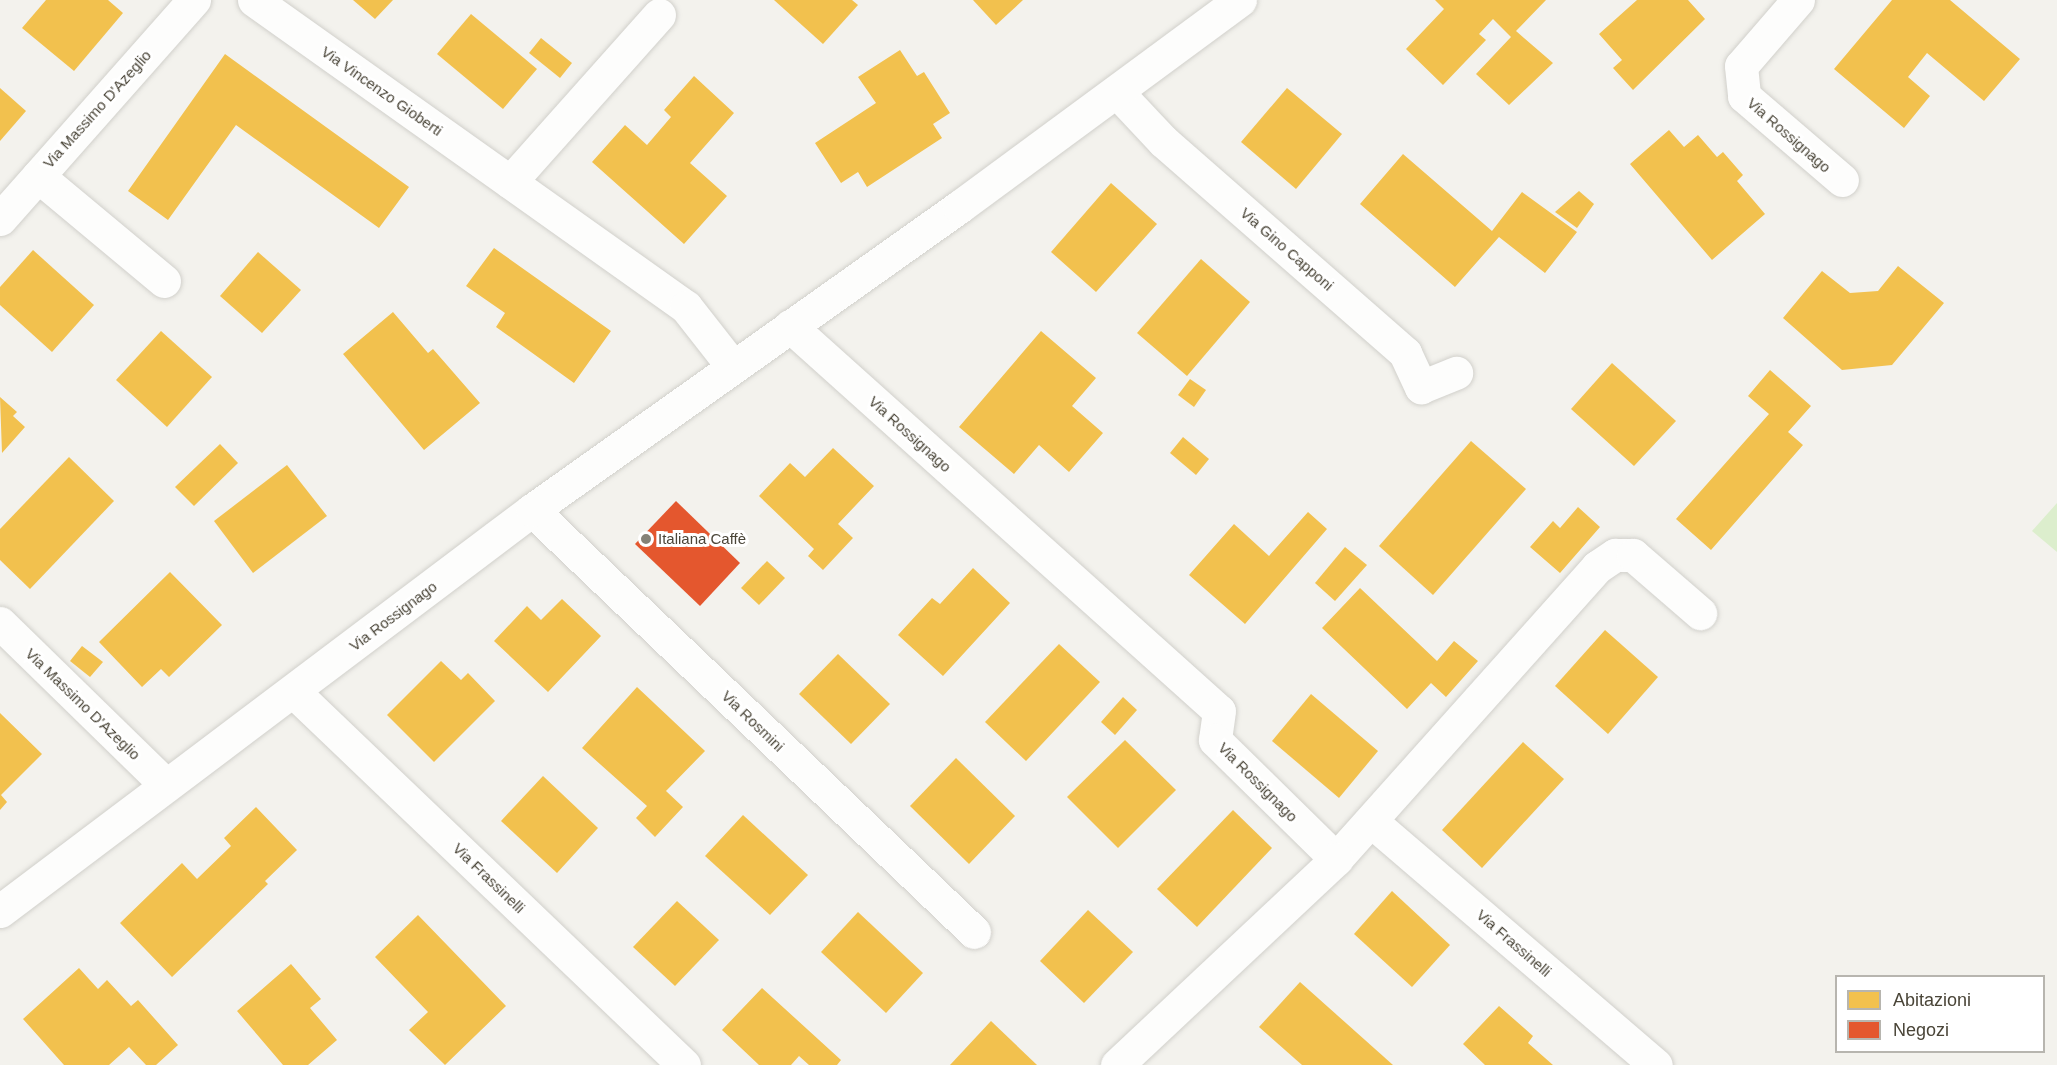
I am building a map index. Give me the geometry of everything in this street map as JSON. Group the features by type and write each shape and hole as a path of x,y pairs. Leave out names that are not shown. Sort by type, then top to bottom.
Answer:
{"street":[{"name":"Via Massimo D'Azeglio","path":"0,219 194,0"},
{"name":"Via Vincenzo Gioberti","path":"254,0 686,307 733,367"},
{"name":"Via Rossignago","path":"0,911 532,510 1118,92 1240,0"},
{"name":"Via Rossignago","path":"1798,0 1741,66 1744,96 1842,180"},
{"path":"510,182 659,15"},
{"name":"Via Gino Capponi","path":"1118,92 1163,141 1405,353 1421,387 1456,373"},
{"path":"38,176 164,281"},
{"name":"Via Rossignago","path":"790,326 1219,711 1215,740 1336,859"},
{"name":"Via Rosmini","path":"532,510 974,932"},
{"path":"1117,1065 1336,859 1598,567 1615,555 1633,555 1700,614"},
{"name":"Via Massimo D'Azeglio","path":"0,623 166,785"},
{"name":"Via Frassinelli","path":"293,691 684,1065"},
{"name":"Via Frassinelli","path":"1371,821 1656,1065"}],"green space":[{"path":"2057,503 2057,552 2032,531"}],"building: Abitazioni":[{"path":"46,0 108,0 123,13 74,71 22,28"},
{"path":"353,0 393,0 375,19"},
{"path":"774,0 852,0 858,5 823,44"},
{"path":"973,0 1023,0 996,25"},
{"path":"1435,0 1546,0 1516,31 1553,63 1509,105 1476,74 1511,37 1493,19 1479,34 1486,40 1443,85 1406,49 1444,9"},
{"path":"1637,0 1688,0 1705,19 1633,90 1613,68 1622,60 1599,34"},
{"path":"1892,0 1950,0 2020,59 1984,101 1927,53 1908,77 1930,96 1904,128 1834,69"},
{"path":"471,14 537,69 503,109 437,54"},
{"path":"541,38 572,63 560,78 529,53"},
{"path":"900,50 917,76 924,72 950,113 933,124 942,138 867,187 858,172 841,183 815,143 876,103 858,77"},
{"path":"225,54 409,187 379,228 236,125 168,220 128,191"},
{"path":"694,76 734,113 690,163 727,196 684,244 592,162 625,125 647,145 671,117 664,110"},
{"path":"0,88 26,111 0,141"},
{"path":"1287,88 1342,134 1296,189 1241,142"},
{"path":"1669,130 1684,147 1698,135 1717,157 1723,152 1743,175 1737,181 1765,214 1712,260 1630,164"},
{"path":"1403,154 1492,231 1522,192 1577,232 1545,273 1499,237 1455,287 1360,204"},
{"path":"1111,183 1157,224 1096,292 1051,252"},
{"path":"1579,191 1594,204 1577,228 1555,212"},
{"path":"494,248 611,331 574,383 496,327 505,313 466,286"},
{"path":"33,250 94,305 52,352 0,305 0,287"},
{"path":"258,252 301,290 262,333 220,296"},
{"path":"1201,259 1250,302 1187,376 1137,333"},
{"path":"1898,266 1944,303 1892,365 1842,370 1783,318 1822,271 1850,293 1878,291"},
{"path":"393,312 428,353 433,349 480,403 424,450 343,354"},
{"path":"161,331 212,377 167,427 116,380"},
{"path":"1041,331 1096,378 1072,406 1103,433 1069,472 1039,445 1014,474 959,427"},
{"path":"1612,363 1676,421 1634,466 1571,409"},
{"path":"1770,370 1811,406 1788,432 1803,445 1711,550 1676,519 1769,414 1748,396"},
{"path":"1190,379 1206,390 1194,407 1178,395"},
{"path":"0,397 17,412 13,416 25,427 2,453"},
{"path":"1183,437 1209,459 1196,475 1170,453"},
{"path":"1471,441 1526,489 1433,595 1379,546"},
{"path":"220,444 238,463 194,506 175,487"},
{"path":"833,448 874,486 838,524 853,538 823,570 808,556 814,549 759,496 790,463 805,477"},
{"path":"69,457 114,501 30,589 0,560 0,529"},
{"path":"287,465 327,516 253,573 214,521"},
{"path":"1578,507 1600,527 1560,573 1530,547 1553,521 1560,528"},
{"path":"1308,512 1327,529 1245,624 1189,575 1234,524 1269,556"},
{"path":"1345,547 1367,565 1335,601 1315,583"},
{"path":"767,561 785,578 759,605 741,588"},
{"path":"973,568 1010,603 943,676 898,635 932,598 940,604"},
{"path":"170,572 222,625 169,677 161,669 142,687 99,642"},
{"path":"1360,588 1437,661 1454,641 1478,661 1446,697 1431,683 1407,709 1322,628"},
{"path":"562,599 601,636 548,692 494,641 527,606 541,620"},
{"path":"1605,630 1658,677 1608,734 1555,686"},
{"path":"1059,644 1100,682 1026,761 985,722"},
{"path":"82,646 103,662 90,677 70,661"},
{"path":"838,654 890,704 851,744 799,694"},
{"path":"441,661 461,680 468,673 495,701 434,762 387,715"},
{"path":"637,687 705,751 666,791 683,807 655,837 636,818 647,806 582,748"},
{"path":"1311,694 1378,751 1339,798 1272,741"},
{"path":"1123,697 1137,710 1115,735 1101,722"},
{"path":"0,713 42,754 1,795 7,802 0,810"},
{"path":"1125,740 1176,790 1118,848 1067,797"},
{"path":"1523,742 1564,779 1482,868 1442,830"},
{"path":"956,758 1015,816 969,864 910,806"},
{"path":"543,776 598,828 557,873 501,821"},
{"path":"256,807 297,850 265,881 268,884 172,977 120,923 182,863 197,879 231,846 224,838"},
{"path":"1233,810 1272,848 1197,927 1157,889"},
{"path":"743,815 808,875 770,915 705,856"},
{"path":"1392,891 1450,945 1412,987 1354,934"},
{"path":"677,901 719,940 675,986 633,947"},
{"path":"1088,910 1133,952 1084,1003 1040,961"},
{"path":"858,912 923,973 886,1013 821,952"},
{"path":"418,915 506,1006 445,1065 409,1030 428,1012 375,957"},
{"path":"291,964 321,999 310,1008 337,1040 308,1065 283,1065 237,1011"},
{"path":"79,968 98,989 107,980 131,1006 138,1000 178,1045 156,1065 146,1065 129,1047 109,1065 64,1065 23,1019"},
{"path":"1300,982 1393,1065 1302,1065 1259,1027"},
{"path":"762,988 841,1060 837,1065 809,1065 799,1056 791,1065 759,1065 722,1030"},
{"path":"1499,1006 1533,1036 1528,1043 1553,1065 1485,1065 1463,1044"},
{"path":"991,1021 1037,1065 950,1065"}],"building: Negozi":[{"path":"676,501 740,563 700,606 635,544"}],"place":[{"name":"Italiana Caffè","path":"646,539"}]}
